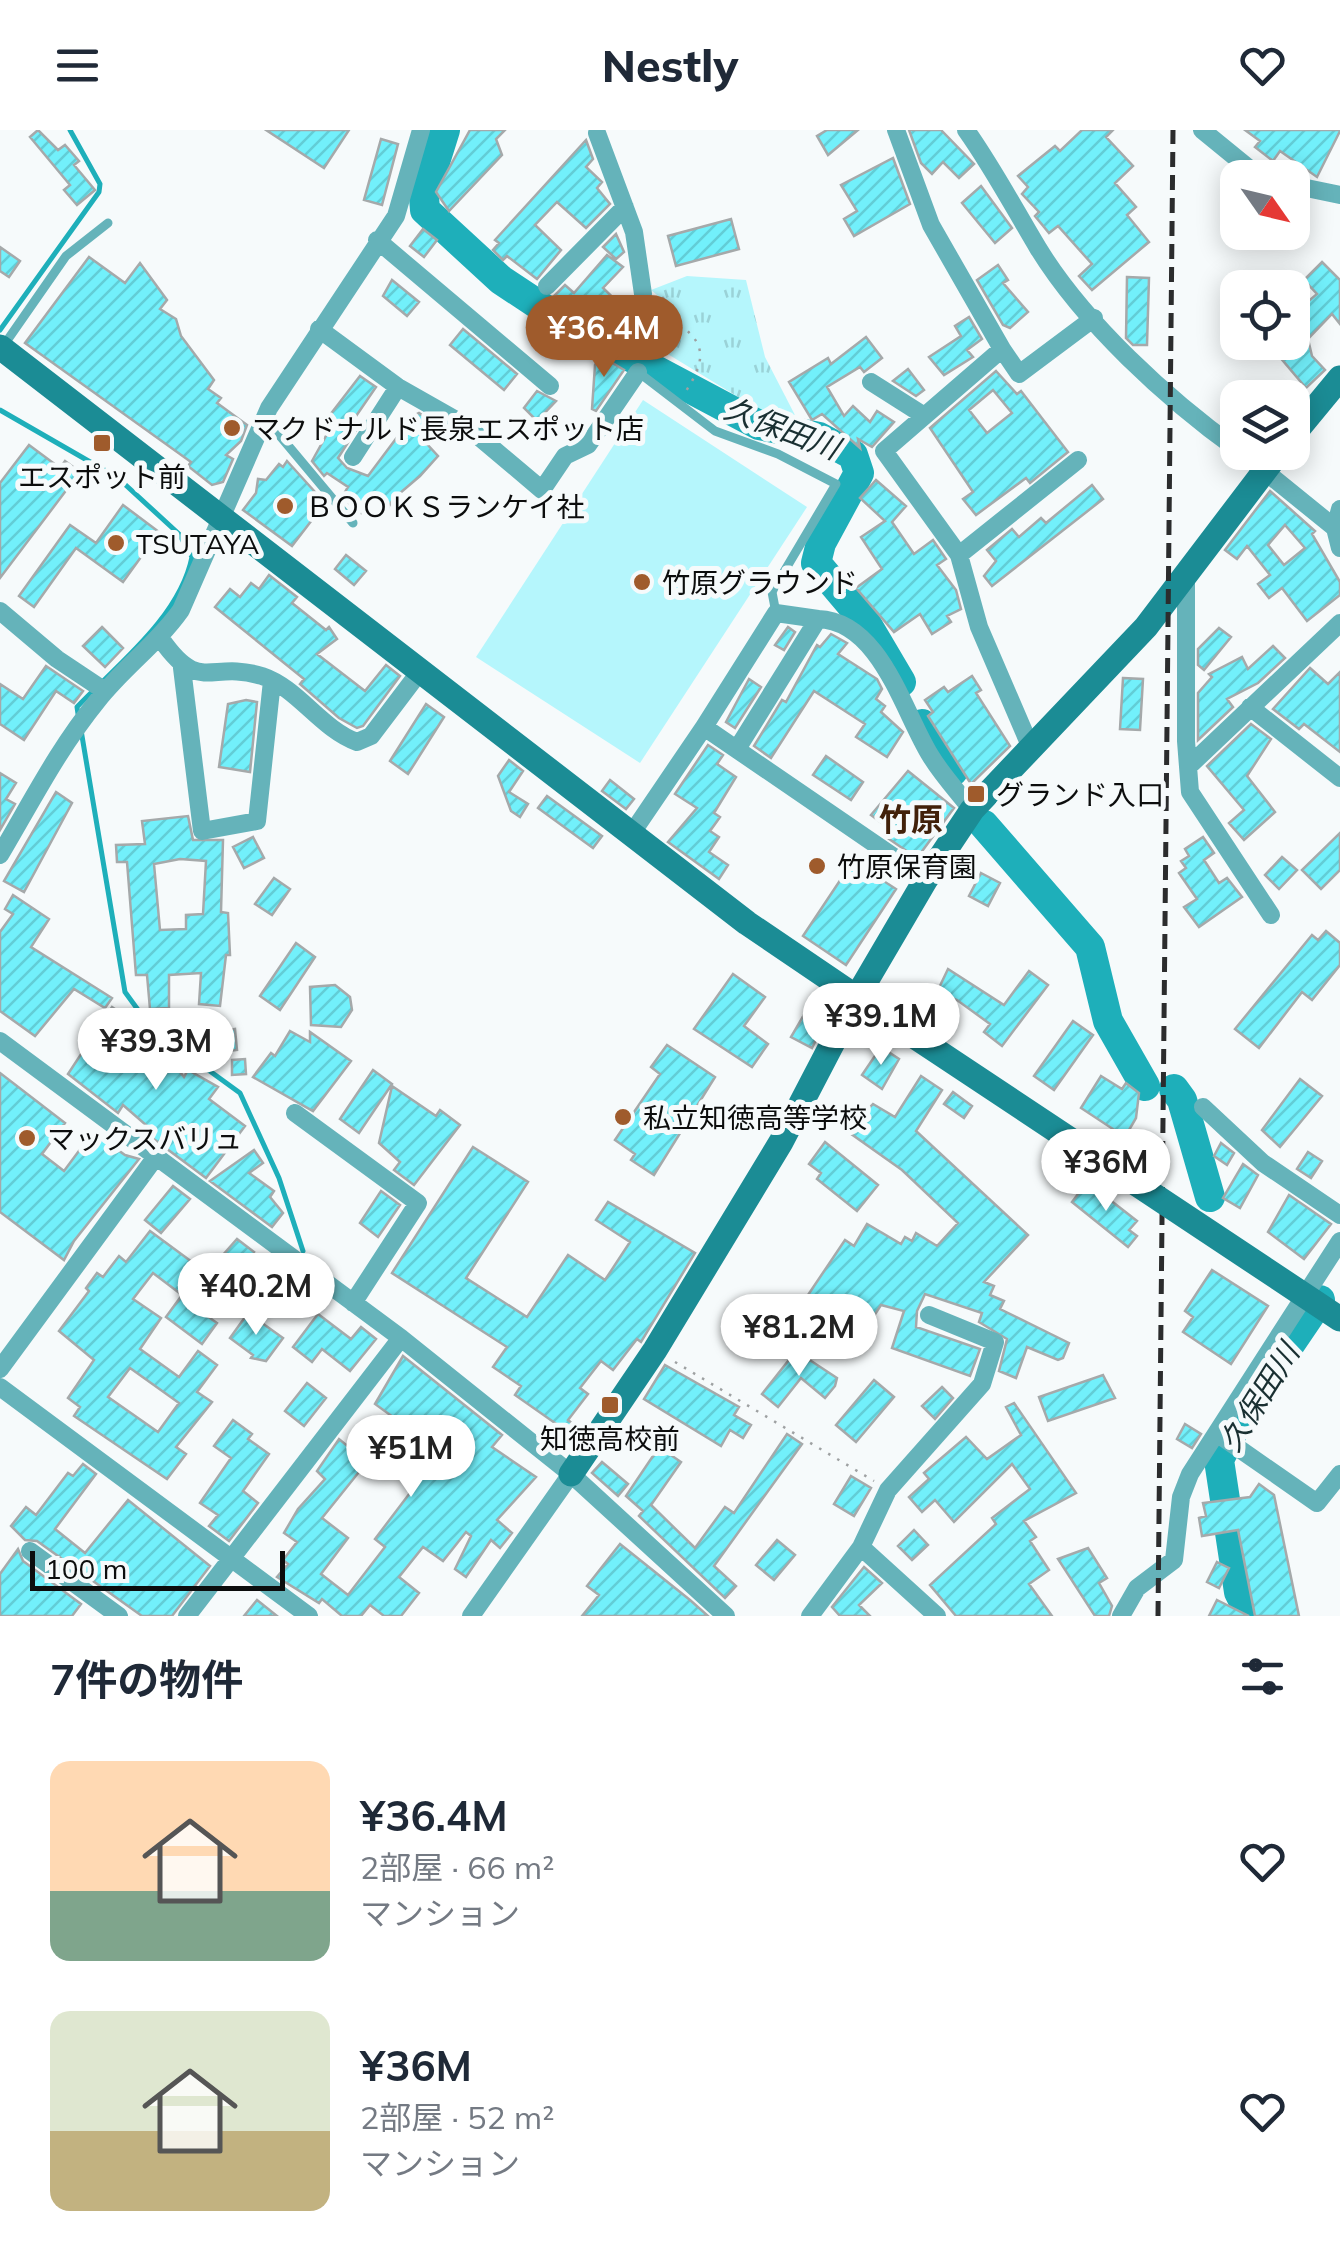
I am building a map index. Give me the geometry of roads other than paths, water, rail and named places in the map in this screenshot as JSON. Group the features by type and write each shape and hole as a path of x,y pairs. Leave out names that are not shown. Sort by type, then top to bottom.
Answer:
{"street":[{"path":"3,844 43,773 105,690 161,639 194,585 264,417 318,329 396,216 422,130"},
{"path":"896,130 931,225 1019,374 1094,318"},
{"path":"966,130 1001,179 1040,250 1094,318 1162,392 1220,436"},
{"path":"1202,130 1239,160"},
{"path":"597,131 634,232 643,294"},
{"path":"1310,188 1340,195"},
{"path":"547,286 624,207"},
{"path":"378,240 550,386"},
{"path":"318,329 398,388 465,425 542,490 565,456 588,444 638,372"},
{"path":"1,348 632,834 855,1000 1340,1319"},
{"path":"1002,349 884,451 960,556 980,626 1031,748"},
{"path":"1310,414 1340,378"},
{"path":"871,382 923,415"},
{"path":"353,457 398,388"},
{"path":"960,556 1078,460"},
{"path":"471,1616 656,1350 781,1142 855,1000 972,810 1146,628 1265,470"},
{"path":"1280,470 1335,528"},
{"path":"1340,509 1335,528 1340,548"},
{"path":"1186,576 1190,792 1271,915"},
{"path":"0,611 57,658 105,690"},
{"path":"632,834 776,613 832,620 870,645 932,758 972,810"},
{"path":"737,750 818,619"},
{"path":"1188,767 1340,623"},
{"path":"161,639 182,668 202,830 257,821 272,681"},
{"path":"182,668 193,673 246,673 272,681 357,742 371,736 421,670"},
{"path":"1250,706 1340,778"},
{"path":"704,727 926,880"},
{"path":"0,1041 401,1338 571,1474 726,1616"},
{"path":"1203,1107 1263,1163 1340,1215"},
{"path":"295,1113 418,1203 353,1303"},
{"path":"0,1369 155,1158"},
{"path":"1121,1616 1137,1588 1174,1560 1181,1496 1190,1474 1218,1434 1224,1417 1327,1268 1340,1240"},
{"path":"811,1615 862,1547 888,1490 982,1384 995,1342 929,1315"},
{"path":"187,1616 401,1338"},
{"path":"0,1388 309,1616"},
{"path":"1218,1434 1318,1503 1340,1474"},
{"path":"862,1547 936,1616"},
{"path":"30,1551 119,1616"}],"lane":[{"path":"1,348 66,256 108,223"},
{"path":"638,372 716,431 778,454 836,484 772,592 776,613"},
{"path":"264,417 354,524"}],"waterway":[{"path":"0,330 99,192 100,184 70,130"},
{"name":"久保田川","path":"445,130 424,197 425,210 501,280 563,321 759,425 819,437 853,455 859,473 821,543 816,563 865,621 901,682"},
{"path":"0,410 118,478 179,534 192,557 175,600 161,620 77,707 78,714"},
{"name":"久保田川","path":"922,724 953,771"},
{"path":"81,730 125,992 152,1029 240,1093 279,1178 303,1251"},
{"name":"久保田川","path":"984,825 1090,947 1108,1021 1145,1086"},
{"name":"久保田川","path":"1174,1089 1182,1100 1210,1197"},
{"name":"久保田川","path":"1251,1616 1239,1592 1219,1460 1238,1421 1320,1300"}],"railway":[{"path":"1158,1616 1173,130"}],"place":[{"name":"マクドナルド長泉エスポット店","path":"232,428"},
{"name":"エスポット前","path":"102,443"},
{"name":"ＢＯＯＫＳランケイ社","path":"285,506"},
{"name":"TSUTAYA","path":"116,543"},
{"name":"竹原グラウンド","path":"642,582"},
{"name":"グランド入口","path":"976,794"},
{"name":"竹原保育園","path":"817,866"},
{"name":"私立知徳高等学校","path":"623,1117"},
{"name":"マックスバリュ","path":"27,1138"},
{"name":"知徳高校前","path":"610,1405"}],"district":[{"name":"竹原","path":"911,819"}]}
